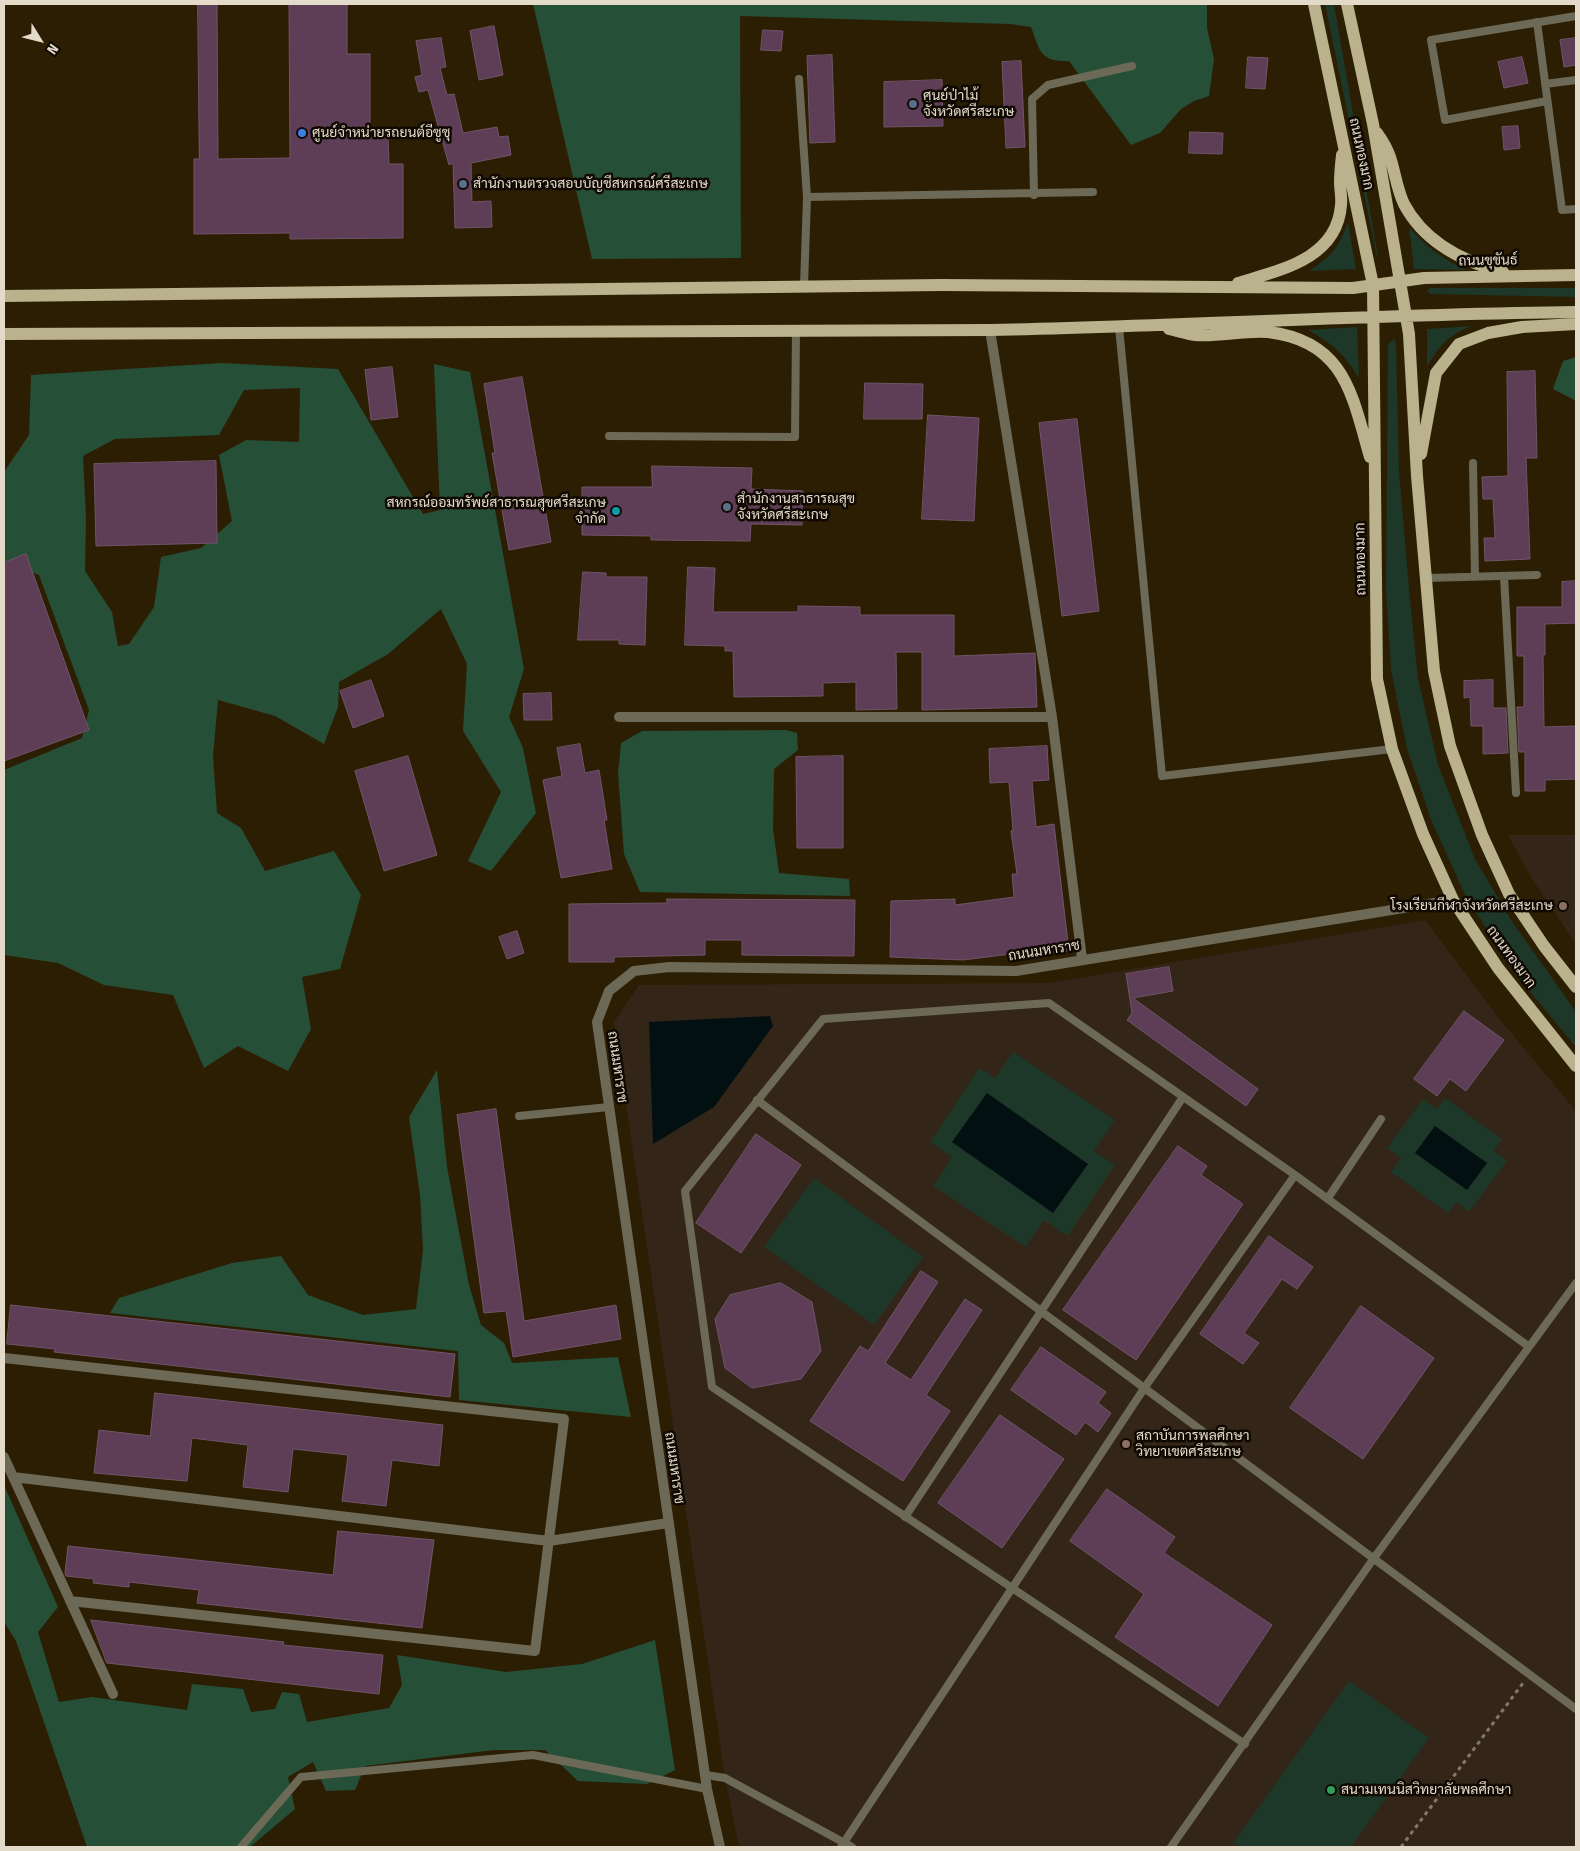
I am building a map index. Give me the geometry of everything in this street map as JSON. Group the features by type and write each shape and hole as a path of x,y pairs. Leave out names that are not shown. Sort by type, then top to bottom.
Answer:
{"main road":[{"name":"ถนนทองมาก","path":"1314,4 1373,285 1377,678 1392,749 1423,834 1453,900 1498,968 1576,1066"},
{"name":"ถนนทองมาก","path":"1347,4 1373,124 1410,334 1417,476 1434,671 1450,746 1482,835 1509,894 1544,946 1576,987"},
{"path":"1373,124 1389,154 1404,204 1426,233 1453,254 1483,267 1520,276"},
{"path":"1223,288 1302,263 1316,253 1328,239 1337,224 1341,205 1340,181 1343,143"},
{"name":"ถนนขุขันธ์","path":"4,296 804,286 1353,288 1424,278 1576,275"},
{"path":"4,334 990,330 1152,326 1406,314 1576,312"},
{"path":"1417,476 1436,373 1458,344 1488,333 1522,327 1576,324"},
{"path":"1152,326 1195,335 1267,332 1299,339 1316,348 1333,362 1347,381 1375,471"}],"street":[{"path":"990,330 1052,717 1082,959"},
{"path":"619,718 1052,717"},
{"name":"ถนนมหาราช","path":"720,1847 707,1789 597,1022 609,991 634,971 669,967 1016,972 1082,959 1453,900"},
{"path":"4,1358 564,1419 535,1651 70,1601"},
{"path":"4,1457 113,1694"},
{"path":"13,1477 549,1541 668,1524"}],"lane":[{"path":"1547,101 1445,120 1431,40 1576,16"},
{"path":"1537,22 1562,210 1576,209"},
{"path":"1034,195 1032,99 1048,85 1132,66"},
{"path":"798,79 807,197 804,286"},
{"path":"1544,84 1576,80"},
{"path":"807,197 1034,195 1093,192"},
{"path":"1119,327 1162,776 1392,749"},
{"path":"609,436 796,437 796,330"},
{"path":"1472,463 1475,577"},
{"path":"1426,578 1536,575"},
{"path":"1504,576 1516,793"},
{"path":"1245,1744 712,1387 685,1191 823,1019 1049,1003 1328,1198 1528,1346"},
{"path":"905,1516 1183,1097"},
{"path":"758,1100 1576,1709"},
{"path":"520,1116 609,1107"},
{"path":"1328,1198 1381,1119"},
{"path":"842,1845 1145,1387 1295,1175"},
{"path":"1171,1847 1374,1558 1576,1283"},
{"path":"241,1847 301,1777 533,1755 707,1789"},
{"path":"706,1775 725,1778 842,1845 852,1847"}],"path":[{"path":"1401,1847 1530,1675"}],"shaded area":[{"name":"โรงเรียนกีฬาจังหวัดศรีสะเกษ","path":"1508,835 1576,835 1576,944 1532,879"},
{"name":"สถาบันการพลศึกษา วิทยาเขตศรีสะเกษ","path":"1425,920 1498,1017 1576,1111 1576,1847 739,1847 725,1778 614,1022 639,985 1049,983"},
{"path":"770,1016 773,1026 714,1107 653,1144 649,1022"},
{"path":"987,1093 1088,1164 1053,1213 952,1142"},
{"path":"1435,1126 1487,1163 1467,1190 1415,1153"}],"green space":[{"path":"533,4 1207,4 1207,28 1214,59 1209,96 1194,101 1181,109 1160,133 1131,145 1069,61 1052,59 1042,53 1031,27 1010,24 740,16 741,258 592,259"},
{"path":"1325,4 1334,4 1378,257 1377,257"},
{"path":"1348,222 1356,269 1309,271 1323,261 1338,245"},
{"path":"1409,227 1435,252 1465,270 1414,269"},
{"path":"1430,288 1576,288 1576,297 1430,294 1427,291"},
{"path":"1472,326 1457,333 1445,342 1427,367 1427,329"},
{"path":"1357,327 1359,378 1337,350 1308,330"},
{"path":"1394,339 1396,343 1399,471 1418,678 1438,765 1475,859 1511,920 1576,1012 1576,1047 1521,981 1467,899 1432,822 1407,749 1391,670 1386,590 1388,344"},
{"path":"1576,357 1576,401 1553,389 1563,361"},
{"path":"222,363 338,369 423,514 440,510 434,364 470,372 524,669 509,717 523,748 536,813 491,871 468,861 501,792 463,731 467,664 441,609 388,654 339,682 338,707 324,744 275,716 218,700 213,756 217,813 241,828 265,871 334,851 361,895 340,969 302,977 311,1029 288,1071 238,1046 204,1068 173,995 104,985 58,963 4,955 4,770 82,738 89,710 39,575 4,561 4,472 29,435 31,375","holes":["300,388 299,442 246,440 219,455 232,521 201,548 161,557 154,607 129,644 118,646 112,612 85,571 86,517 83,456 115,439 219,435 244,390"]},
{"path":"786,730 797,733 798,750 774,769 773,829 779,873 849,879 850,896 640,892 624,854 618,773 621,743 642,731"},
{"path":"1013,1052 1115,1120 1094,1151 1115,1165 1068,1236 1044,1220 1026,1247 933,1186 952,1157 930,1142 979,1068 995,1078"},
{"path":"437,1070 447,1167 469,1285 481,1325 504,1343 512,1363 618,1357 631,1417 459,1400 458,1351 110,1313 119,1298 232,1263 281,1256 308,1295 363,1315 416,1309 423,1250 420,1195 409,1117"},
{"path":"1445,1098 1502,1139 1494,1151 1507,1161 1469,1212 1456,1202 1448,1213 1391,1172 1401,1158 1387,1148 1423,1099 1437,1109"},
{"path":"814,1178 923,1257 874,1325 764,1247"},
{"path":"4,1485 58,1607 38,1632 59,1702 92,1697 187,1710 192,1684 243,1689 251,1712 275,1709 282,1692 299,1694 307,1722 389,1708 402,1685 397,1655 506,1672 582,1664 655,1640 675,1770 647,1784 578,1781 545,1750 494,1750 365,1766 355,1790 326,1791 313,1762 288,1777 295,1809 250,1847 87,1847 16,1641 4,1622"},
{"name":"สนามเทนนิสวิทยาลัยพลศึกษา","path":"1349,1681 1429,1738 1351,1847 1240,1847 1233,1843"}],"building":[{"path":"198,4 217,4 218,159 290,158 289,4 347,4 347,54 370,54 370,137 388,137 389,164 403,164 403,238 290,239 290,233 194,234 194,159 199,159"},
{"path":"494,26 503,75 479,80 470,31"},
{"path":"763,30 783,31 781,51 761,50"},
{"path":"441,38 446,67 440,68 447,95 454,94 463,133 497,127 499,137 508,136 511,155 471,163 472,202 491,201 492,227 455,228 453,163 449,165 428,90 419,92 415,77 422,75 416,41"},
{"path":"1576,38 1576,65 1564,67 1560,40"},
{"path":"832,55 835,142 810,143 807,56"},
{"path":"1248,57 1268,58 1265,89 1246,88"},
{"path":"1522,57 1528,83 1504,88 1498,62"},
{"path":"1021,61 1025,147 1006,148 1002,62"},
{"name":"ศูนย์ป่าไม้ จังหวัดศรีสะเกษ","path":"942,80 943,126 884,127 884,82"},
{"path":"1518,126 1520,148 1504,150 1502,127"},
{"path":"1190,132 1223,133 1222,154 1189,153"},
{"path":"392,367 398,417 371,420 365,370"},
{"path":"1535,371 1537,458 1526,458 1530,559 1485,561 1484,538 1495,538 1493,499 1483,499 1482,477 1508,476 1507,372"},
{"path":"522,377 551,542 509,550 492,453 495,453 484,384"},
{"path":"865,383 923,384 922,419 864,419"},
{"path":"928,415 979,418 974,521 922,519"},
{"path":"1077,419 1099,611 1062,616 1039,423"},
{"path":"216,461 217,543 96,546 94,464"},
{"name":"สำนักงานสาธารณสุข จังหวัดศรีสะเกษ","path":"652,466 752,468 751,489 803,491 802,525 751,524 750,541 651,540 651,536 582,535 582,487 652,487"},
{"path":"26,554 89,730 4,761 4,563"},
{"path":"688,567 715,568 713,612 798,612 798,606 860,607 860,615 954,615 954,656 1035,653 1037,707 922,710 922,652 896,652 897,709 856,710 856,682 823,683 823,696 734,697 733,651 725,651 725,646 685,645"},
{"path":"583,572 606,573 606,577 647,577 645,645 619,644 619,640 578,640"},
{"path":"1576,581 1576,623 1545,624 1545,655 1543,655 1544,727 1576,726 1576,779 1545,780 1545,791 1525,791 1525,752 1519,752 1517,707 1524,707 1524,656 1517,656 1517,607 1562,607 1562,582"},
{"path":"371,680 384,716 353,728 340,691"},
{"path":"1493,680 1493,708 1506,708 1508,753 1483,754 1483,726 1471,726 1470,697 1464,698 1464,681"},
{"path":"551,693 552,720 524,720 523,694"},
{"path":"580,744 585,773 599,770 607,820 604,820 612,869 561,878 543,780 562,776 557,748"},
{"path":"1047,746 1049,780 1032,781 1036,827 1054,824 1069,951 1011,958 1011,954 963,960 890,957 891,901 955,899 955,905 1014,897 1012,874 1017,874 1011,831 1013,830 1009,782 990,783 989,749"},
{"path":"408,756 437,855 384,871 355,771"},
{"path":"843,756 843,848 797,848 796,757"},
{"path":"667,899 855,900 854,956 742,955 742,940 705,940 705,955 614,957 614,962 569,962 569,904 667,903"},
{"path":"517,931 524,953 507,959 499,937"},
{"path":"1169,967 1173,991 1133,998 1258,1089 1246,1106 1127,1020 1132,1013 1126,974"},
{"path":"1464,1011 1504,1040 1466,1091 1450,1079 1437,1096 1414,1079"},
{"path":"496,1109 524,1321 616,1305 621,1339 513,1357 506,1311 484,1313 457,1115"},
{"path":"756,1134 801,1165 741,1253 696,1223"},
{"path":"1178,1146 1207,1166 1201,1175 1243,1204 1136,1360 1063,1310"},
{"path":"1269,1236 1313,1267 1297,1289 1282,1279 1244,1333 1259,1343 1243,1364 1200,1334"},
{"path":"921,1271 938,1282 885,1363 911,1380 965,1299 982,1310 926,1395 950,1411 903,1481 810,1421 860,1346 868,1351"},
{"path":"781,1283 812,1302 821,1351 801,1379 752,1388 725,1368 715,1319 730,1295"},
{"path":"11,1305 455,1354 450,1397 54,1352 55,1349 7,1344"},
{"path":"1361,1306 1434,1358 1363,1459 1290,1408"},
{"path":"1041,1347 1106,1392 1098,1403 1111,1413 1098,1432 1085,1422 1076,1435 1011,1390"},
{"path":"155,1393 443,1425 439,1466 392,1460 386,1506 342,1501 348,1455 293,1449 288,1492 243,1487 248,1445 192,1438 187,1481 94,1473 99,1430 150,1436"},
{"path":"1000,1415 1064,1459 1002,1548 938,1503"},
{"path":"1107,1489 1175,1537 1164,1553 1272,1625 1218,1706 1115,1637 1144,1594 1070,1541"},
{"path":"338,1531 434,1540 422,1628 197,1603 199,1590 129,1582 129,1587 93,1583 94,1579 66,1576 65,1573 68,1546 333,1575"},
{"path":"91,1620 284,1642 283,1645 383,1655 379,1694 107,1663"}],"place":[{"name":"ศูนย์ป่าไม้ จังหวัดศรีสะเกษ","path":"913,104"},
{"name":"ศูนย์จำหน่ายรถยนต์อีซูซุ","path":"302,133"},
{"name":"สำนักงานตรวจสอบบัญชีสหกรณ์ศรีสะเกษ","path":"463,184"},
{"name":"สำนักงานสาธารณสุข จังหวัดศรีสะเกษ","path":"727,507"},
{"name":"สหกรณ์ออมทรัพย์สาธารณสุขศรีสะเกษ จำกัด","path":"616,511"},
{"name":"โรงเรียนกีฬาจังหวัดศรีสะเกษ","path":"1563,906"},
{"name":"สถาบันการพลศึกษา วิทยาเขตศรีสะเกษ","path":"1126,1444"},
{"name":"สนามเทนนิสวิทยาลัยพลศึกษา","path":"1331,1790"}]}
